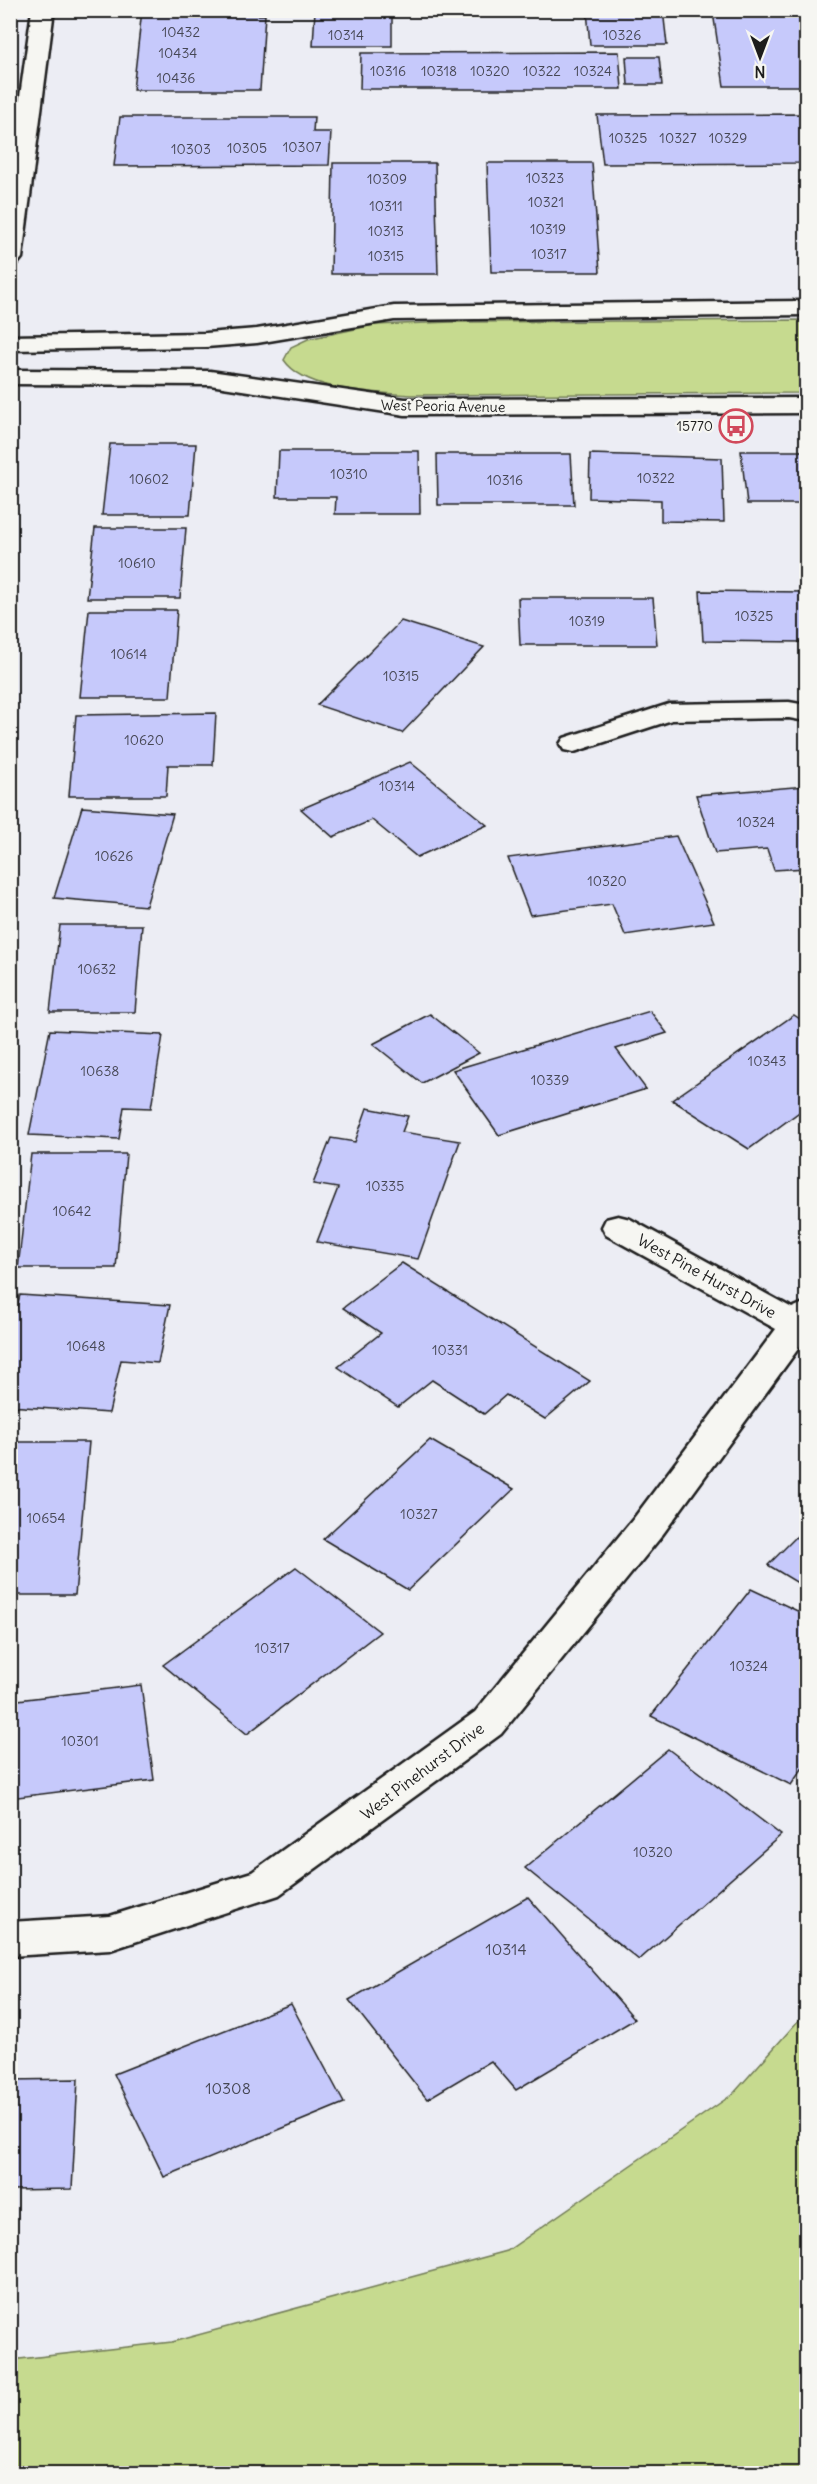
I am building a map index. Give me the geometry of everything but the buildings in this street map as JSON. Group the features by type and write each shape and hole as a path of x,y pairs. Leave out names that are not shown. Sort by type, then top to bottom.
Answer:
{"street":[{"path":"10,258 43,10"},
{"path":"10,343 206,340 257,336 394,313 807,308"},
{"name":"West Peoria Avenue","path":"10,377 210,378 405,407 807,406"},
{"path":"574,744 669,712 789,710 807,713"},
{"name":"West Pine Hurst Drive","path":"618,1227 801,1320"},
{"name":"West Pinehurst Drive","path":"10,1939 110,1933 265,1884 372,1809 488,1723 647,1528 801,1320"}],"green space":[{"path":"806,320 806,393 410,395 360,391 324,384 294,371 284,360 291,347 308,339 374,325 452,322"},
{"path":"806,2012 806,2473 11,2473 11,2360 172,2342 507,2251 733,2094"}],"place":[{"name":"15770","path":"736,426"}]}
